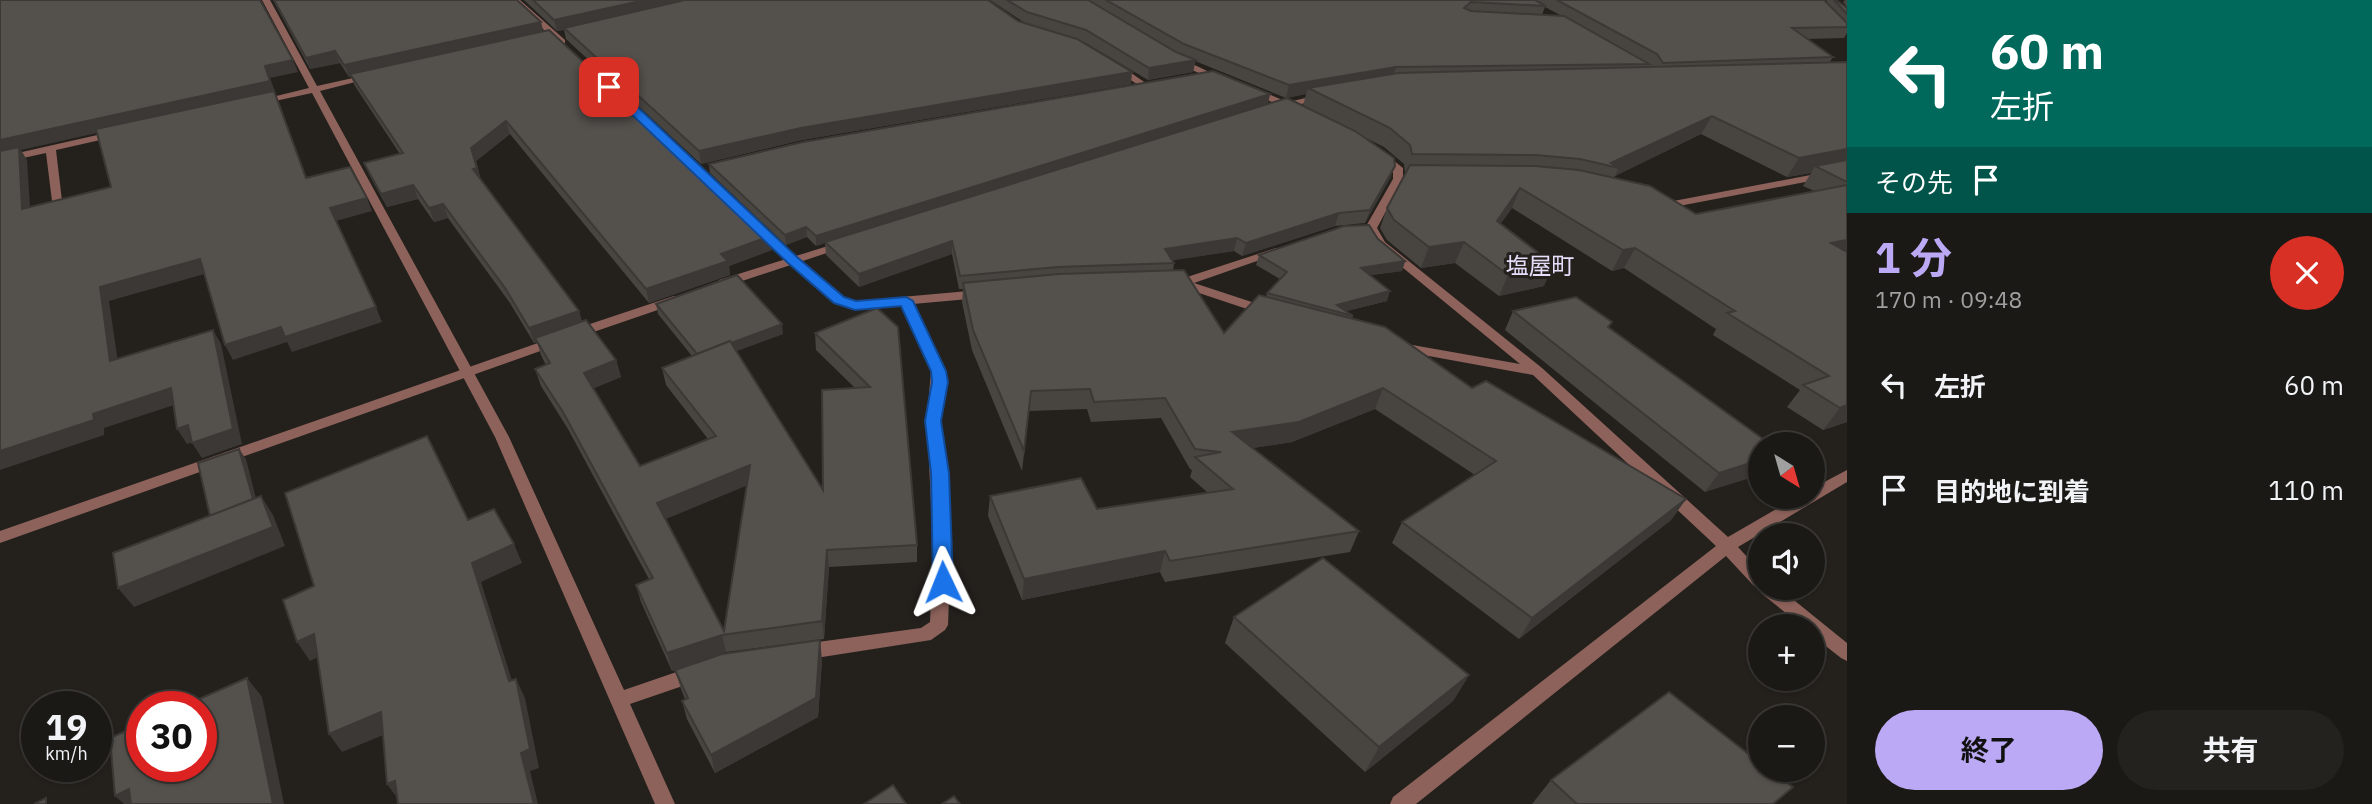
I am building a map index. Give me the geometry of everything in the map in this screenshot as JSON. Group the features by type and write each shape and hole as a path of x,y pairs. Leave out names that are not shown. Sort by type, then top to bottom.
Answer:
{"street":[{"path":"265,0 502,438 665,804"},
{"path":"516,0 575,54"},
{"path":"542,39 569,33"},
{"path":"1167,54 1209,75 1285,103 1303,114"},
{"path":"1107,61 1146,86"},
{"path":"248,104 381,74"},
{"path":"1184,79 1209,75"},
{"path":"1133,88 1159,83"},
{"path":"1258,111 1285,103 1338,94"},
{"path":"0,160 130,131"},
{"path":"1367,146 1398,168 1403,180 1365,228 1380,244 1537,371 1748,568"},
{"path":"51,149 57,201"},
{"path":"1647,205 1668,207 1847,171"},
{"path":"745,215 839,300 855,306 988,293"},
{"path":"714,287 859,239"},
{"path":"1154,284 1182,283 1291,246"},
{"path":"1182,283 1228,301 1279,315"},
{"path":"0,537 464,372 688,296"},
{"path":"792,653 925,635 939,625 943,568 940,473 933,421 940,382 939,371 906,301"},
{"path":"1381,342 1537,371"},
{"path":"1825,488 1847,475"},
{"path":"1399,804 1727,546 1789,509"},
{"path":"1782,600 1847,653"},
{"path":"619,700 714,667"}],"building":[{"path":"0,0 260,0 293,60 265,66 270,81 0,140"},
{"path":"274,0 517,0 541,22 344,65 335,51 306,58"},
{"path":"533,0 645,0 554,20"},
{"path":"685,0 988,0 1018,21 1077,39 1132,72 801,128 699,151 564,28"},
{"path":"1007,0 1088,0 1176,52 1196,60 1149,68 1086,30 1027,12"},
{"path":"1106,0 1535,0 1546,6 1471,2 1464,8 1471,11 1564,16 1649,64 1396,67 1289,85 1184,44"},
{"path":"1557,0 1824,0 1847,23 1847,27 1792,28 1833,57 1663,63 1657,54"},
{"path":"1834,0 1847,8 1847,14"},
{"path":"549,30 770,236 721,254 728,261 646,289 506,121 471,148 477,168 473,169 579,311 529,328 505,288 443,204 429,208 413,185 381,194 364,163 403,153 350,74"},
{"path":"1847,62 1847,149 1799,158 1712,116 1611,163 1619,168 1580,159 1535,155 1412,154 1410,145 1390,128 1308,88 1398,73"},
{"path":"1213,71 1270,94 816,236 806,227 785,235 709,164 803,142"},
{"path":"274,91 306,178 350,167 367,198 330,208 376,307 285,337 281,327 225,345 200,259 100,287 110,361 213,330 233,429 192,443 188,425 177,429 171,388 93,414 94,420 0,451 0,151 19,147 22,209 111,187 96,129"},
{"path":"1287,98 1355,131 1394,158 1395,166 1370,210 1339,213 1246,243 1237,238 1165,249 1174,263 1058,267 960,276 952,241 859,274 825,242"},
{"path":"1847,160 1847,182 1815,166"},
{"path":"1410,165 1535,166 1579,170 1650,186 1696,214 1847,185 1847,240 1831,243 1847,252 1847,405 1840,408 1803,385 1829,376 1727,313 1735,311 1635,248 1623,250 1520,188 1497,221 1554,265 1508,275 1464,242 1429,247 1394,220 1387,208"},
{"path":"1369,225 1378,239 1405,261 1361,268 1390,291 1337,305 1353,316 1267,293 1287,272 1259,255 1344,226"},
{"path":"1184,270 1224,333 1259,295 1385,327 1472,388 1486,381 1686,499 1532,618 1402,522 1496,461 1383,388 1299,422 1232,432 1359,531 1170,561 1165,551 1024,579 990,496 1081,478 1097,509 1233,489 1195,457 1221,452 1195,449 1165,398 1094,402 1090,389 1031,391 1024,451 973,330 963,283 1059,274"},
{"path":"737,275 782,324 697,354 656,304"},
{"path":"1576,297 1612,322 1608,327 1753,432 1748,432 1748,464 1719,473 1513,311"},
{"path":"877,308 898,327 917,545 827,550 822,621 722,635 667,653 636,585 653,578 563,412 535,369 550,363 535,338 586,320 616,360 584,373 640,466 716,436 662,368 730,341 823,490 822,390 870,387 815,333","holes":["750,465 724,631 657,503"]},
{"path":"427,436 468,520 494,509 514,544 472,563 509,681 516,679 530,749 521,753 534,804 398,804 395,781 387,784 381,712 329,734 314,634 297,642 283,600 314,586 285,493"},
{"path":"239,449 253,499 210,516 198,463"},
{"path":"261,496 273,527 118,588 113,553"},
{"path":"1323,558 1469,675 1379,747 1234,617"},
{"path":"820,640 816,698 711,755 682,701 688,698 675,670 722,654"},
{"path":"247,678 273,804 131,804 129,789 115,796 112,737 126,731 126,782 217,782 217,691"},
{"path":"1669,692 1748,754 1748,782 1786,782 1793,787 1773,804 1577,804 1551,780"},
{"path":"893,785 906,804 864,804"},
{"path":"954,796 960,804 942,804"},
{"path":"46,798 46,804 34,804"}],"district":[{"name":"塩屋町","path":"1540,266"}],"route":[{"path":"609,87 792,260 839,300 855,306 906,301 939,371 940,382 933,421 940,473 943,582"}]}
